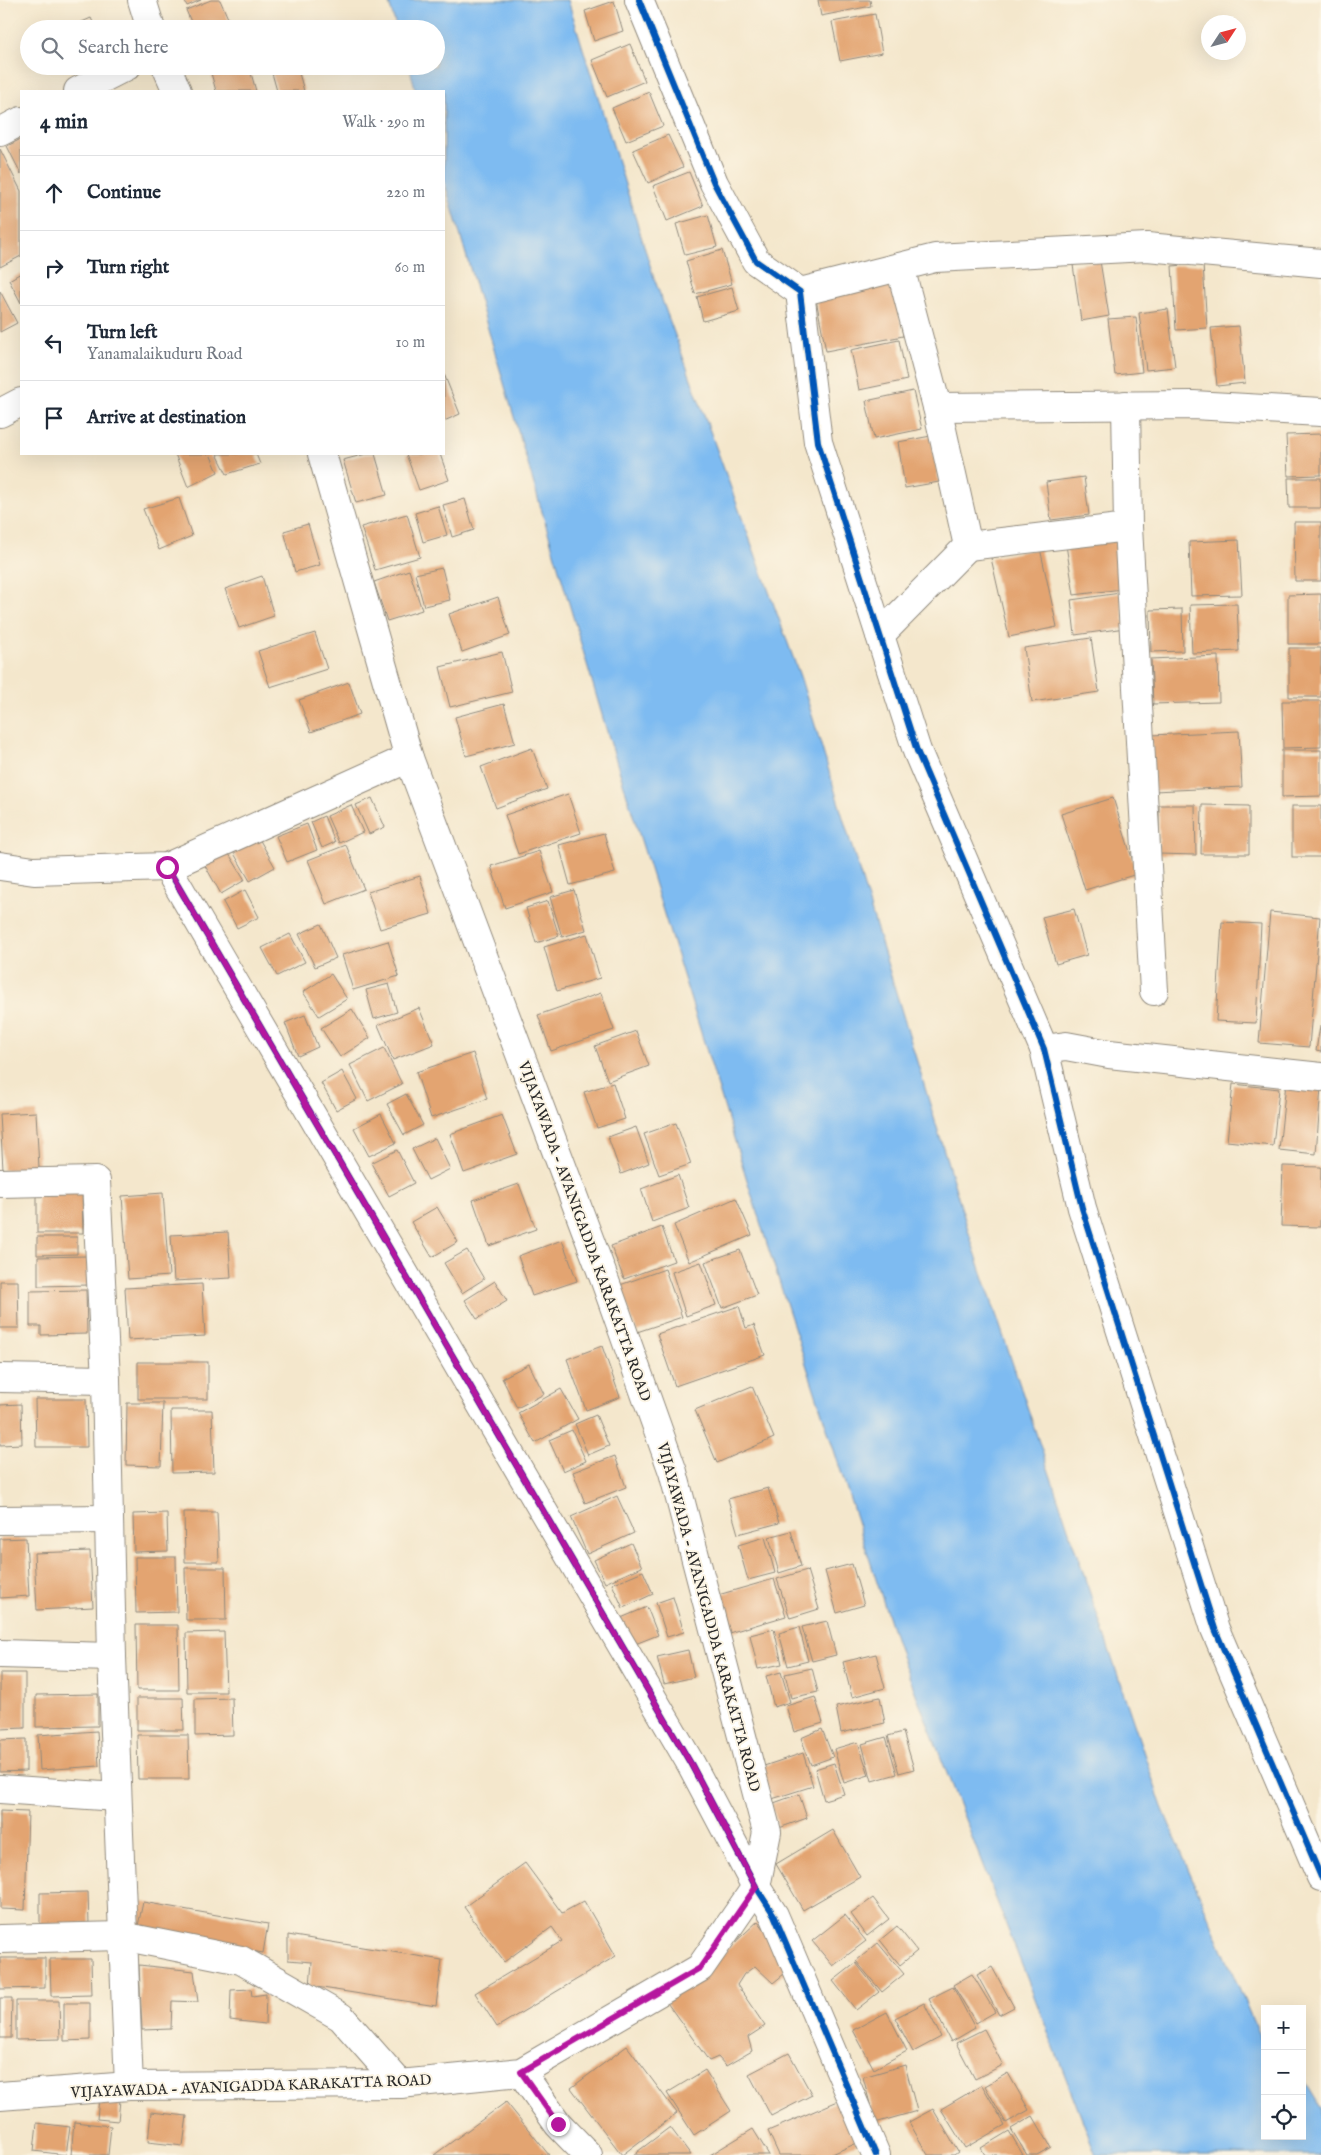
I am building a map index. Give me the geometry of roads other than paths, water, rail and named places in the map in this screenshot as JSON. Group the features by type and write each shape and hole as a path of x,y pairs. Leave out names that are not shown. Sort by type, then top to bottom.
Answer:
{"street":[{"path":"142,0 149,20"},
{"path":"639,0 714,183 756,261 800,292 818,442 917,751 1044,1049 1082,1208 1215,1629 1313,1840 1321,1877"},
{"path":"80,90 109,75"},
{"path":"170,75 177,90"},
{"path":"0,132 20,122"},
{"path":"800,292 935,258 1147,247 1321,263"},
{"path":"900,267 937,407 968,546"},
{"path":"0,413 20,403"},
{"path":"1126,405 1128,527 1154,991"},
{"path":"937,407 1192,405 1321,412"},
{"name":"VIJAYAWADA - AVANIGADDA KARAKATTA ROAD","path":"0,2096 129,2086 400,2084 521,2072 700,1968 756,1887 767,1832 672,1472 605,1280 409,758 322,455"},
{"path":"880,635 968,546 1128,527"},
{"path":"0,866 34,871 167,867 409,758"},
{"path":"167,867 691,1764 756,1887 774,1915 876,2155"},
{"path":"1044,1049 1066,1046 1109,1054 1321,1077"},
{"path":"0,1183 96,1181 106,1380 112,1657 129,2086"},
{"path":"0,1378 106,1380"},
{"path":"0,1520 109,1519"},
{"path":"0,1654 112,1657"},
{"path":"0,1788 117,1797"},
{"path":"0,1938 122,1936 241,1960 341,2017 400,2084"},
{"path":"521,2072 558,2124 588,2155"}],"water":[{"path":"388,0 568,0 654,278 801,679 972,1243 1162,1807 1261,2040 1261,2140 1306,2140 1306,2084 1321,2108 1321,2155 1096,2155 900,1653 767,1244 605,725 445,183 445,90 416,90 412,75 445,75 445,20 394,20"}]}
